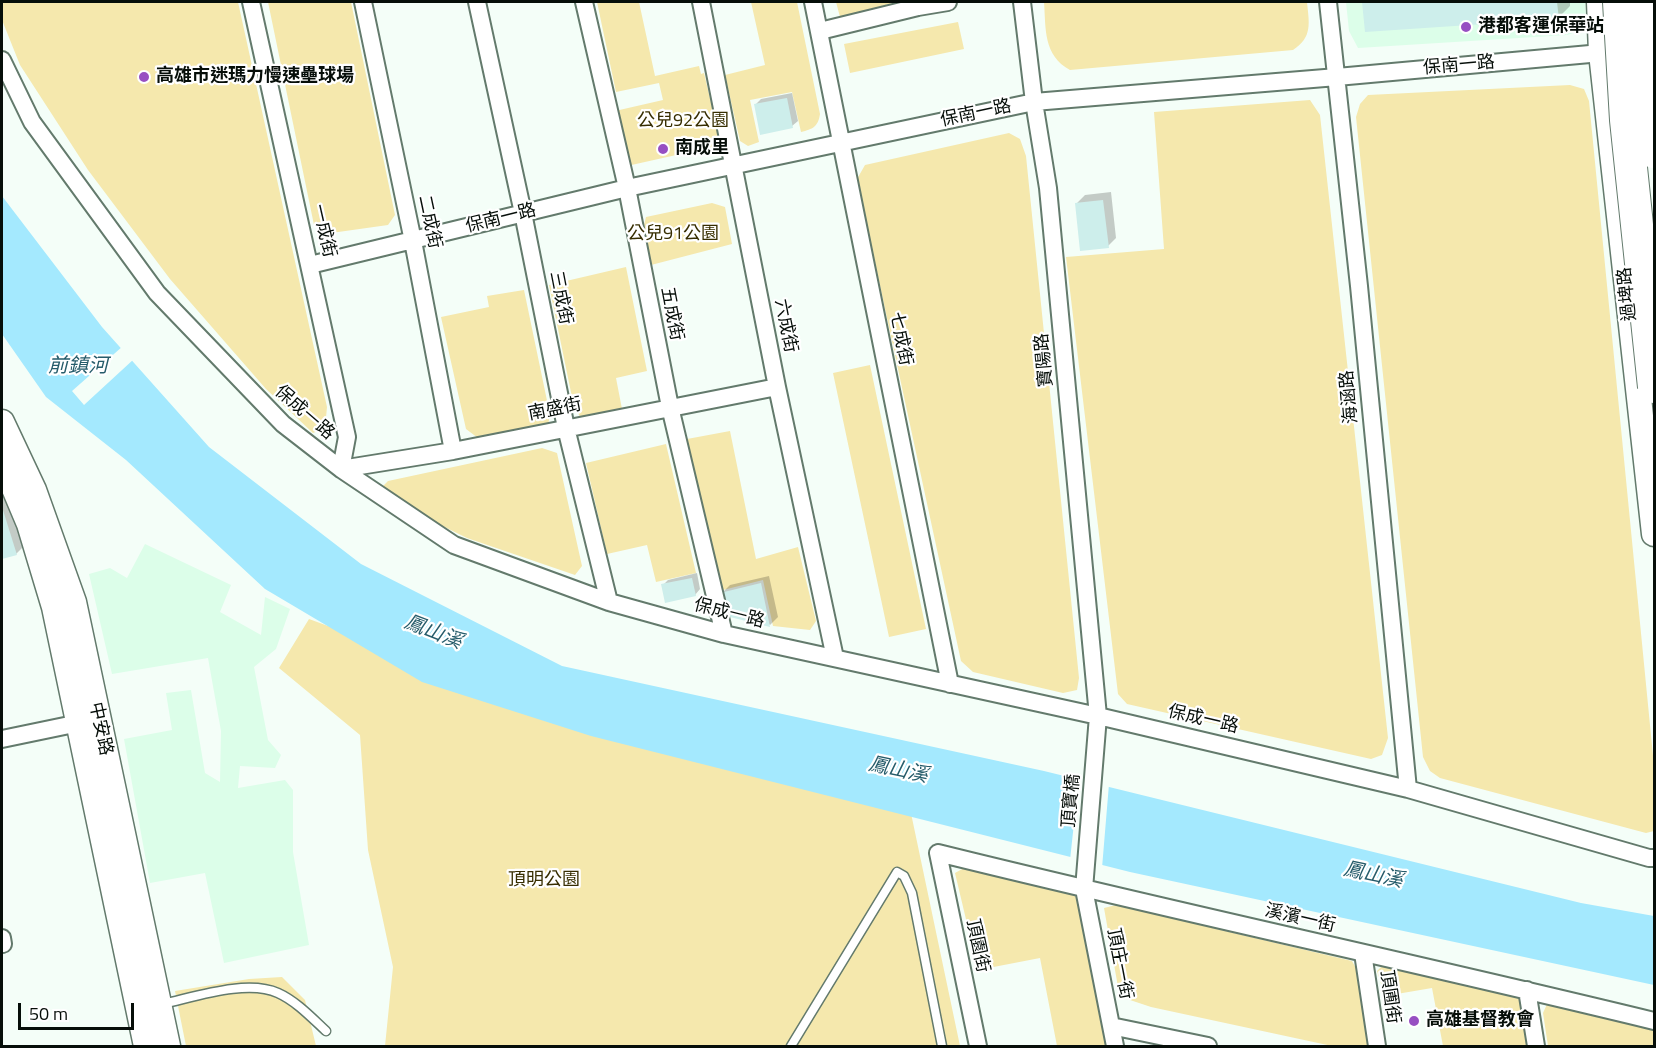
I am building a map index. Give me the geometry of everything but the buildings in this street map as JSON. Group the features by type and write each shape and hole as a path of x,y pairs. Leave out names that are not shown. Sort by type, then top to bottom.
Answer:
{"highway":[{"path":"1619,2 1626,120 1654,387"},
{"path":"1644,2 1654,152"}],"street":[{"name":"一成街","path":"251,2 346,437 341,469"},
{"name":"二成街","path":"363,2 413,241 453,451"},
{"name":"三成街","path":"477,2 523,213 566,428 609,602"},
{"name":"五成街","path":"584,2 627,188 670,407 724,634"},
{"name":"六成街","path":"701,2 777,387 835,658"},
{"name":"七成街","path":"813,2 950,684"},
{"path":"820,31 917,4 948,2"},
{"name":"寶陽路","path":"1022,2 1034,102 1048,188 1098,716"},
{"name":"海涵路","path":"1328,2 1359,286 1408,789"},
{"name":"過埤路","path":"1599,2 1601,53 1654,534"},
{"name":"保南一路","path":"310,265 627,188 1034,102 1654,50"},
{"name":"保成一路","path":"2,60 32,122 157,293 283,424 341,469 454,545 609,602 724,634 1098,716 1408,789 1654,858"},
{"name":"南盛街","path":"341,469 453,451 777,387"},
{"name":"中安路","path":"2,422 9,472 29,524 54,608 146,1047"},
{"name":"中安路","path":"9,472 34,490 74,602 168,1047"},
{"name":"頂寶橋","path":"1084,889 1098,716"},
{"path":"2,739 79,723"},
{"name":"溪濱一街","path":"938,853 1654,1021"},
{"name":"頂園街","path":"938,853 978,1047"},
{"name":"頂庄一街","path":"1084,889 1116,1047"},
{"name":"頂圃街","path":"1363,953 1377,1047"},
{"path":"1527,990 1536,1047"},
{"path":"1111,1026 1208,1047"}],"lane":[{"path":"791,1047 897,872 904,876 912,894 942,1047"},
{"path":"159,1004 253,986 279,993 311,1016 326,1031"}],"shaded area":[{"name":"港都客運保華站","path":"1346,2 1585,2 1586,23 1579,31 1567,35 1358,48 1349,31"},
{"path":"145,544 231,585 220,612 261,635 265,597 290,609 276,649 254,667 268,740 281,755 275,768 240,766 238,788 285,780 293,790 293,852 309,945 224,963 205,873 150,883 124,739 172,730 166,693 191,690 205,773 220,782 221,731 208,658 112,674 89,574 110,568 127,578"}],"green space":[{"path":"2,2 238,2 327,407 325,428 313,433 266,389 170,279 88,170 20,65 2,20"},
{"path":"268,2 351,2 395,215 388,225 324,234 314,225"},
{"name":"公兒92公園","path":"597,2 639,2 655,76 699,66 701,74 704,73 721,145 627,166 615,111 663,100 659,83 616,92"},
{"path":"751,2 797,2 820,114 814,127 801,132 792,92 750,100 759,142 748,146 740,141 725,75 765,65"},
{"path":"836,2 897,2 840,17"},
{"path":"1044,2 1307,2 1308,29 1304,40 1293,50 1070,70 1061,64 1050,49"},
{"path":"958,22 964,49 850,73 844,44"},
{"path":"1570,85 1584,89 1589,101 1654,766 1654,831 1646,833 1440,778 1430,771 1423,757 1356,117 1360,104 1368,95"},
{"path":"1310,100 1320,115 1388,738 1382,755 1371,759 1127,704 1118,694 1066,257 1164,249 1154,112"},
{"path":"1009,133 1020,139 1026,156 1079,678 1077,690 1063,693 973,672 961,661 857,179 865,165"},
{"name":"公兒91公園","path":"712,203 725,207 732,244 651,265 644,225 646,217"},
{"path":"626,267 647,371 616,378 622,409 581,418 574,407 549,285"},
{"path":"524,290 550,415 548,425 478,438 466,429 441,317 489,307 487,296"},
{"path":"870,365 926,629 889,637 833,373"},
{"path":"730,431 756,559 798,547 816,621 810,630 773,626 763,580 719,591 687,439"},
{"path":"666,444 696,573 656,582 647,545 607,554 586,463"},
{"path":"542,448 557,453 582,566 575,575 467,538 404,507 382,487 388,481"},
{"name":"頂明公園","path":"309,619 622,734 908,799 960,1046 385,1046 393,967 368,850 360,735 279,668"},
{"path":"964,868 1064,892 1080,898 1108,1046 1057,1046 1040,958 978,970 955,873"},
{"path":"1116,905 1352,961 1358,972 1370,1046 1332,1046 1151,1007 1127,999 1118,987 1104,908"},
{"path":"1383,965 1514,994 1523,1004 1529,1046 1443,1046 1432,988 1385,996 1377,971"},
{"path":"282,977 305,1000 316,1046 186,1046 175,991 249,979"},
{"path":"1548,1002 1654,1029 1654,1046 1548,1046 1543,1013"}],"water":[{"name":"前鎮河","path":"2,196 102,327 209,447 361,564 562,666 1044,771 1581,903 1654,916 1654,985 1130,872 591,736 422,682 265,589 126,460 46,397 2,334"}],"pier":[{"path":"123,346 134,359 84,405 72,391"},
{"path":"1079,777 1109,784 1102,868 1070,860"}],"place":[{"name":"港都客運保華站","path":"1466,27"},
{"name":"高雄市迷瑪力慢速壘球場","path":"144,77"},
{"name":"南成里","path":"663,149"},
{"name":"高雄基督教會","path":"1414,1021"}],"water label":[{"name":"鳳山溪","path":"433,633"},
{"name":"鳳山溪","path":"898,771"},
{"name":"鳳山溪","path":"1373,876"}]}
